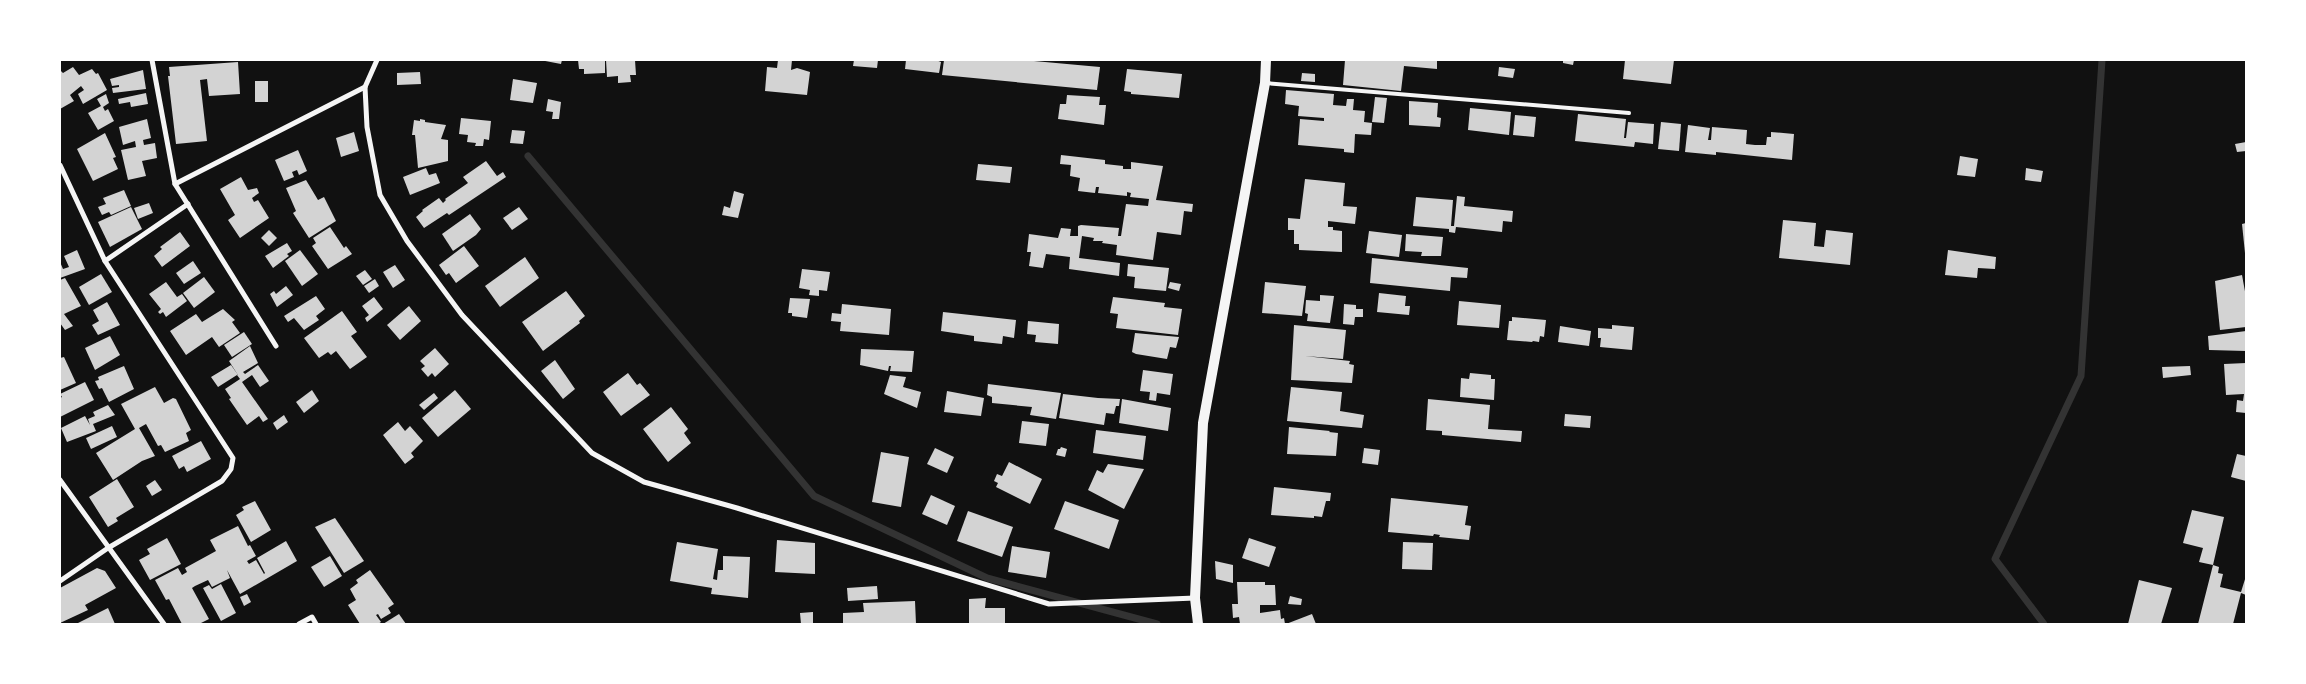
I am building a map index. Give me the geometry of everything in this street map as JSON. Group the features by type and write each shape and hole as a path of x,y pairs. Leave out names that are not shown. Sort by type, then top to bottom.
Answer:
{"main road":[{"path":"1198,624 1195,598 1203,423 1265,83 1266,60"}],"street":[{"path":"152,60 175,184 276,346"},
{"path":"377,60 365,87 366,127 380,195 407,241 462,315 592,453 644,482 737,508 1049,604 1195,598"},
{"path":"175,184 365,87"},
{"path":"60,165 105,261 234,458 231,469 222,481 108,548 60,581"},
{"path":"105,261 188,204"},
{"path":"60,480 164,624"},
{"path":"299,624 312,617 316,624"}],"lane":[{"path":"1265,83 1629,113"}],"building":[{"path":"540,60 562,60 561,64"},
{"path":"578,60 605,60 605,73 584,74 584,69 579,69"},
{"path":"606,60 635,60 636,75 630,75 631,82 618,83 618,76 607,77"},
{"path":"778,60 792,60 791,70 797,68 810,72 807,95 765,91 767,67 777,68"},
{"path":"854,60 878,60 877,68 853,66"},
{"path":"906,60 936,60 941,62 939,73 905,69"},
{"path":"944,60 1023,60 1100,67 1097,90 942,75"},
{"path":"1345,60 1437,61 1437,69 1404,66 1401,91 1343,85"},
{"path":"1563,60 1574,60 1573,65 1563,63"},
{"path":"1625,60 1674,60 1671,84 1623,79"},
{"path":"238,62 240,94 209,96 207,79 200,80 207,141 176,144 168,76 170,76 169,67"},
{"path":"73,67 79,75 92,69 96,74 98,73 107,90 83,104 78,94 84,90 81,86 70,95 74,101 60,109 60,70 63,73"},
{"path":"1499,67 1515,69 1513,78 1498,76"},
{"path":"1127,69 1182,74 1179,98 1131,94 1131,92 1124,91"},
{"path":"143,70 146,89 113,93 112,88 119,87 119,85 112,86 110,79"},
{"path":"420,72 421,84 397,85 397,73"},
{"path":"1302,73 1315,74 1315,82 1301,81"},
{"path":"513,79 537,83 533,103 510,100"},
{"path":"255,81 268,81 268,102 255,102"},
{"path":"1286,90 1334,94 1333,105 1346,106 1347,99 1354,99 1353,110 1365,111 1364,122 1372,123 1371,135 1355,134 1354,153 1344,152 1344,149 1298,145 1300,119 1324,121 1324,118 1298,116 1299,106 1285,104"},
{"path":"146,93 148,104 131,107 130,102 119,104 118,99"},
{"path":"106,94 109,103 103,107 105,111 108,109 114,121 98,130 88,113 101,106 97,99"},
{"path":"1067,95 1100,97 1099,105 1106,105 1104,125 1058,119 1060,104 1066,104"},
{"path":"1375,97 1387,98 1384,123 1372,122"},
{"path":"548,99 561,102 559,119 552,119 553,112 546,111"},
{"path":"1409,101 1438,103 1437,117 1441,118 1440,127 1409,125"},
{"path":"1470,108 1511,112 1509,135 1468,130"},
{"path":"1578,114 1626,119 1624,138 1626,138 1628,122 1654,124 1653,144 1635,142 1634,147 1575,141"},
{"path":"1515,115 1536,117 1534,137 1513,135"},
{"path":"461,118 491,121 489,140 484,139 483,146 475,146 476,143 467,142 468,135 459,134"},
{"path":"147,119 151,138 143,140 144,145 155,143 157,158 142,161 146,176 128,180 121,150 136,147 135,141 123,145 119,127"},
{"path":"420,119 425,120 425,122 446,125 441,139 448,140 448,161 418,168 415,135 412,135 414,120 420,121"},
{"path":"1661,122 1681,124 1679,151 1658,149"},
{"path":"1688,125 1710,128 1708,140 1711,140 1712,127 1747,130 1746,144 1755,145 1766,145 1767,137 1771,137 1771,132 1794,134 1792,160 1716,152 1716,155 1685,152"},
{"path":"512,130 525,131 523,144 510,143"},
{"path":"354,132 359,151 341,157 336,138"},
{"path":"105,133 116,157 113,158 118,169 93,181 77,149"},
{"path":"2246,142 2246,151 2237,152 2235,144"},
{"path":"298,150 307,171 299,175 297,170 292,172 294,177 284,181 275,160"},
{"path":"1061,155 1105,160 1105,164 1123,166 1123,169 1131,169 1131,162 1163,166 1156,200 1193,204 1192,212 1184,211 1181,235 1157,232 1153,260 1116,255 1117,245 1102,243 1103,241 1093,241 1094,238 1082,236 1079,258 1120,263 1119,276 1069,269 1070,257 1046,254 1043,268 1029,266 1031,252 1027,252 1029,234 1058,238 1061,228 1071,229 1070,236 1078,236 1078,226 1081,225 1119,228 1118,236 1121,236 1126,204 1148,206 1149,199 1130,197 1131,193 1127,192 1127,196 1098,193 1099,187 1096,187 1095,193 1078,191 1080,178 1070,176 1071,165 1060,164"},
{"path":"1960,156 1978,159 1975,177 1957,175"},
{"path":"486,161 497,176 503,172 506,177 449,215 447,213 424,228 416,217 422,210 439,198 443,203 445,199 468,183 463,177"},
{"path":"978,164 1012,167 1010,183 976,180"},
{"path":"426,168 429,175 436,173 440,183 410,195 403,177"},
{"path":"2026,168 2043,171 2041,182 2025,180"},
{"path":"241,177 248,190 257,188 259,193 252,198 254,202 258,200 269,218 240,238 228,220 235,215 220,189"},
{"path":"1305,179 1345,183 1343,206 1357,207 1355,224 1328,221 1328,227 1333,227 1333,230 1342,231 1342,252 1299,250 1299,244 1294,244 1294,230 1288,230 1288,218 1300,219"},
{"path":"306,180 318,200 324,197 336,221 309,238 293,213 296,211 286,188"},
{"path":"124,190 131,206 111,215 109,212 102,215 98,207 106,204 103,198"},
{"path":"734,191 744,194 738,218 722,215 724,206 730,208"},
{"path":"1457,196 1465,197 1464,206 1513,211 1512,222 1503,221 1502,232 1456,227 1455,233 1449,232 1449,229 1413,226 1416,197 1453,200 1451,226 1454,226"},
{"path":"149,203 153,213 138,219 134,208"},
{"path":"131,207 142,229 110,247 98,222"},
{"path":"519,207 528,219 512,230 503,218"},
{"path":"470,214 481,229 476,235 453,251 442,234"},
{"path":"1783,220 1816,223 1814,246 1824,247 1826,230 1853,233 1850,265 1779,258"},
{"path":"2246,223 2246,253 2245,253 2242,224"},
{"path":"330,227 344,248 346,246 352,254 328,269 312,246 316,243 313,238"},
{"path":"269,230 277,238 269,246 261,238"},
{"path":"1369,231 1402,235 1399,257 1366,253"},
{"path":"180,232 190,246 162,267 154,256 162,249 160,247"},
{"path":"1406,234 1443,237 1441,256 1421,256 1422,252 1405,251"},
{"path":"287,243 292,251 287,254 289,256 273,268 265,256"},
{"path":"464,246 479,266 456,283 449,273 446,275 439,265"},
{"path":"77,250 85,269 60,278 60,262 63,269 69,267 64,256"},
{"path":"300,250 318,274 302,286 285,261"},
{"path":"1948,250 1996,257 1995,269 1978,268 1977,278 1945,275"},
{"path":"525,257 539,278 500,307 485,286"},
{"path":"1372,258 1468,268 1467,278 1451,277 1450,291 1370,283"},
{"path":"193,261 201,273 184,284 176,273"},
{"path":"1128,264 1169,268 1166,291 1134,288 1135,277 1127,276"},
{"path":"395,265 405,280 393,288 383,272"},
{"path":"802,269 830,272 827,291 819,290 819,296 809,295 810,290 799,288"},
{"path":"365,270 372,279 363,285 356,276"},
{"path":"101,274 112,292 89,305 79,287"},
{"path":"2242,275 2246,297 2246,327 2220,330 2215,281"},
{"path":"204,277 215,292 194,308 183,293"},
{"path":"65,278 81,306 64,314 73,326 65,330 60,323 60,280"},
{"path":"375,279 379,286 369,293 364,286"},
{"path":"166,282 177,297 182,294 187,301 166,317 163,312 160,314 158,312 161,309 149,294"},
{"path":"1170,282 1181,284 1179,291 1168,288"},
{"path":"1265,282 1306,286 1302,316 1262,313"},
{"path":"286,286 293,295 277,307 270,294 274,291 276,294"},
{"path":"566,291 585,316 579,321 580,323 543,351 522,322"},
{"path":"1379,293 1406,296 1405,306 1410,306 1409,315 1377,312"},
{"path":"1320,295 1334,296 1330,323 1307,321 1308,314 1305,313 1306,300 1320,301"},
{"path":"316,296 325,309 316,316 319,320 304,330 294,318 288,322 284,316"},
{"path":"374,297 383,309 367,322 365,318 369,315 362,306"},
{"path":"1113,297 1165,303 1164,307 1182,309 1178,335 1116,328 1118,314 1110,313"},
{"path":"790,298 810,299 807,318 792,316 792,313 788,313"},
{"path":"1459,301 1501,305 1499,328 1457,325"},
{"path":"107,302 120,325 98,335 92,325 99,321 93,310"},
{"path":"842,304 891,309 889,335 840,331 841,322 831,321 832,313 841,314"},
{"path":"1344,304 1356,305 1356,309 1363,309 1363,317 1355,317 1354,325 1343,324"},
{"path":"409,306 421,321 400,340 387,325"},
{"path":"223,309 235,320 232,322 240,333 219,347 212,337 186,355 170,331 196,314 202,322"},
{"path":"342,311 357,332 351,336 367,357 350,369 336,351 331,355 328,352 319,358 304,338"},
{"path":"943,312 1016,320 1014,338 1003,336 1002,344 974,341 974,336 941,331"},
{"path":"1512,317 1546,320 1544,337 1540,336 1539,342 1507,340 1509,321 1512,321"},
{"path":"1028,321 1059,324 1058,344 1035,342 1036,335 1027,334"},
{"path":"1294,325 1346,330 1343,359 1305,356 1350,361 1349,364 1354,365 1352,383 1291,380"},
{"path":"1612,325 1634,327 1632,350 1600,347 1601,338 1598,338 1598,328 1612,329"},
{"path":"1560,326 1591,331 1589,346 1558,342"},
{"path":"2246,331 2246,351 2209,350 2208,336"},
{"path":"244,332 252,344 232,357 224,345"},
{"path":"1135,333 1179,337 1176,348 1170,347 1167,359 1132,352"},
{"path":"110,336 120,355 95,370 85,348"},
{"path":"250,346 258,363 243,372 245,374 258,365 269,381 260,387 252,375 242,382 268,419 263,422 259,416 247,425 229,399 231,398 225,389 240,379 237,375 218,387 211,377 231,365 238,375 229,361"},
{"path":"435,348 449,364 435,377 432,373 428,377 421,369 425,366 420,361"},
{"path":"861,349 914,351 912,372 890,371 891,366 889,366 888,371 860,365"},
{"path":"64,357 76,383 60,390 60,358"},
{"path":"555,360 575,389 563,399 541,371"},
{"path":"2246,363 2246,413 2236,412 2237,400 2243,401 2244,394 2226,395 2224,364"},
{"path":"124,366 134,389 109,402 102,388 99,389 95,381 99,380 98,377"},
{"path":"2190,366 2191,375 2163,378 2162,367"},
{"path":"1143,370 1173,374 1170,395 1157,393 1156,401 1149,400 1150,392 1140,391"},
{"path":"628,373 637,385 640,383 650,395 621,416 603,392"},
{"path":"1470,373 1491,375 1491,379 1495,379 1494,400 1460,397 1461,378 1469,379"},
{"path":"890,375 906,377 903,387 921,392 917,408 884,394"},
{"path":"85,382 94,400 60,417 60,398 62,397 60,394"},
{"path":"988,384 1061,393 1056,419 1030,415 1032,407 992,403 992,397 987,395"},
{"path":"155,387 164,403 173,398 176,399 191,430 186,433 189,441 165,452 161,445 158,446 146,424 139,428 155,456 142,461 113,480 96,453 135,429 121,404"},
{"path":"1291,387 1342,392 1340,411 1364,415 1362,428 1287,421"},
{"path":"312,390 319,401 304,413 296,402"},
{"path":"455,390 471,409 438,437 422,418"},
{"path":"947,391 984,398 981,416 944,412"},
{"path":"434,393 438,398 424,410 419,405"},
{"path":"1063,394 1120,399 1119,406 1116,406 1114,414 1106,413 1104,425 1059,418"},
{"path":"1122,399 1171,408 1168,431 1119,423"},
{"path":"1428,399 1490,405 1488,429 1522,431 1521,442 1442,435 1442,431 1426,430"},
{"path":"108,405 115,415 93,424 96,431 67,442 61,428 85,416 90,425 88,419 95,416 93,412"},
{"path":"671,407 688,429 684,433 691,443 668,462 643,429"},
{"path":"1565,414 1591,416 1590,428 1564,426"},
{"path":"284,415 288,422 277,430 273,423"},
{"path":"1022,421 1049,424 1046,446 1019,443"},
{"path":"398,422 405,431 410,426 423,441 411,453 414,457 405,464 383,435"},
{"path":"112,426 117,437 91,449 86,438"},
{"path":"1289,427 1338,433 1336,456 1287,454"},
{"path":"1096,430 1146,436 1143,460 1093,453"},
{"path":"201,441 211,459 187,472 184,466 179,469 172,456"},
{"path":"1061,447 1067,449 1065,457 1056,455"},
{"path":"935,448 954,457 947,473 927,464"},
{"path":"1364,448 1380,450 1378,465 1362,463"},
{"path":"881,452 909,457 901,507 872,502"},
{"path":"2237,454 2246,456 2246,481 2231,477"},
{"path":"1009,462 1042,479 1030,504 996,487 998,483 994,481 997,474 1002,476"},
{"path":"1108,464 1144,469 1124,509 1088,490 1097,470 1103,473"},
{"path":"117,479 134,507 116,518 118,521 108,527 89,497"},
{"path":"155,480 162,490 152,496 146,486"},
{"path":"1274,487 1331,493 1330,501 1326,501 1322,517 1271,515"},
{"path":"931,495 955,506 947,525 922,514"},
{"path":"1391,498 1468,506 1465,525 1471,526 1469,540 1439,537 1440,535 1434,534 1433,536 1388,532"},
{"path":"255,501 271,530 251,542 236,515 244,510 242,507"},
{"path":"1065,501 1119,520 1109,549 1054,529"},
{"path":"2192,510 2224,517 2213,565 2199,562 2203,548 2183,543"},
{"path":"968,511 1013,527 1002,557 957,541"},
{"path":"335,518 364,561 344,573 315,527"},
{"path":"238,526 248,546 250,545 256,556 247,561 249,564 256,560 264,574 257,558 286,541 297,561 240,594 227,570 230,578 212,587 208,580 195,586 192,588 209,619 199,624 182,624 169,599 166,600 155,580 178,568 182,575 187,572 185,568 216,551 210,540"},
{"path":"167,538 181,564 150,580 139,560 150,554 147,549"},
{"path":"1249,538 1276,547 1269,567 1242,558"},
{"path":"777,540 815,543 815,574 775,572"},
{"path":"677,542 718,549 713,579 717,580 718,570 723,570 723,556 750,557 748,598 711,594 712,588 670,581"},
{"path":"1403,542 1433,543 1432,570 1402,569"},
{"path":"1012,546 1050,552 1046,578 1008,572"},
{"path":"330,556 342,576 324,587 311,567"},
{"path":"1215,561 1233,565 1233,583 1216,579"},
{"path":"2213,565 2219,567 2218,573 2223,574 2220,587 2241,592 2246,576 2246,595 2241,593 2233,624 2198,624"},
{"path":"97,568 105,571 116,588 85,605 88,610 60,623 60,588"},
{"path":"370,570 394,604 388,608 391,613 381,619 378,614 376,615 381,622 378,624 360,624 348,605 356,600 350,589 358,583 356,580"},
{"path":"2139,580 2172,588 2161,624 2128,624"},
{"path":"1237,582 1265,582 1265,585 1275,585 1276,605 1260,605 1260,613 1280,610 1281,619 1284,618 1285,624 1240,624 1239,617 1233,618 1232,604 1238,604"},
{"path":"221,584 236,613 221,621 203,588 209,585 212,589"},
{"path":"877,586 878,599 848,601 847,588"},
{"path":"247,594 251,602 244,606 240,597"},
{"path":"1290,596 1302,599 1301,605 1288,604"},
{"path":"986,598 985,608 1005,608 1005,624 969,624 969,599"},
{"path":"915,601 916,624 843,624 843,613 864,612 863,603"},
{"path":"108,608 115,624 76,624"},
{"path":"813,612 813,624 801,624 800,613"},
{"path":"399,614 406,624 383,624"},
{"path":"1312,614 1316,624 1286,624"}],"waterway":[{"path":"2044,624 1995,559 2081,376 2102,60"},
{"path":"528,156 814,496 987,578 1157,624"}]}
